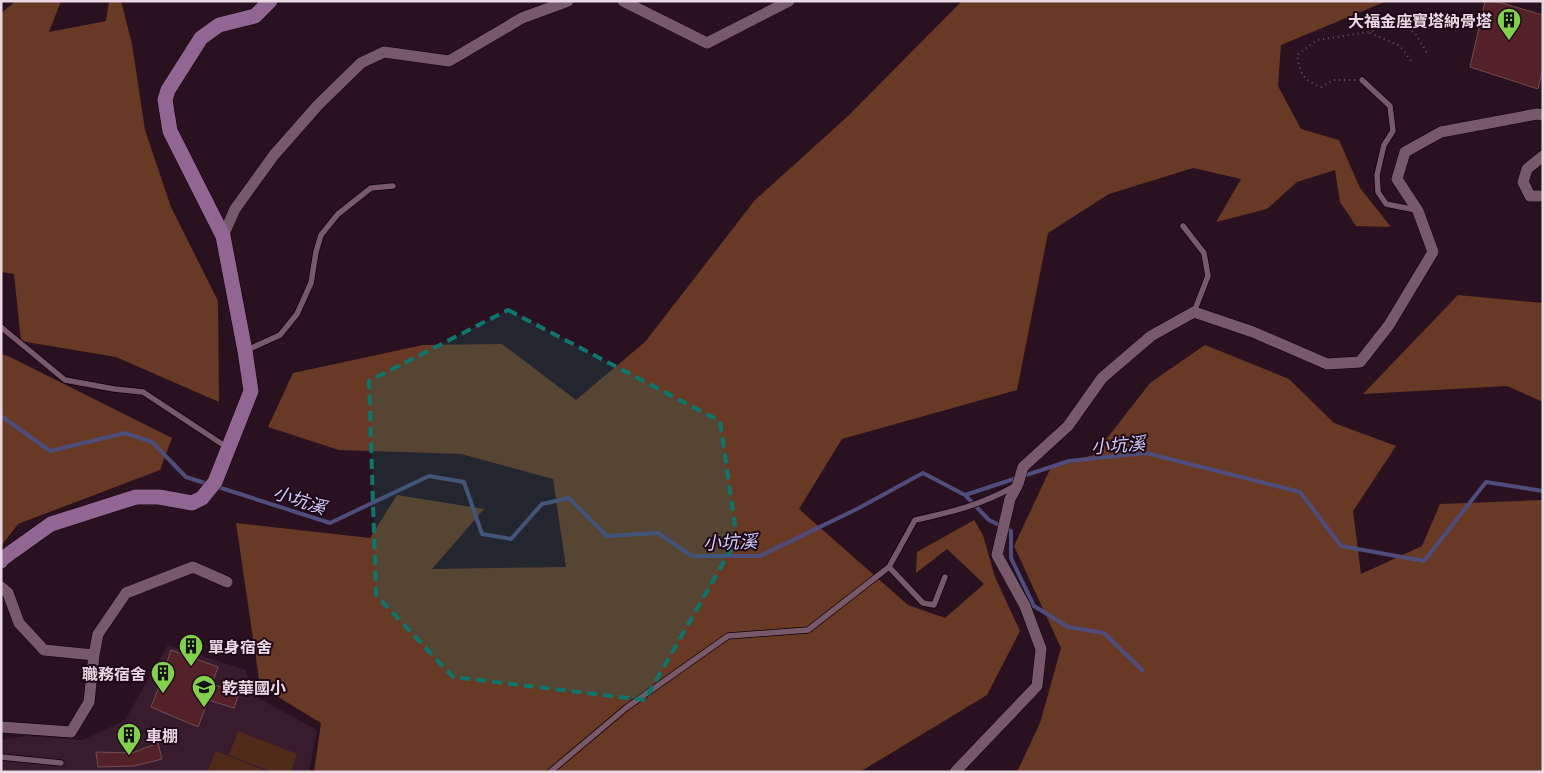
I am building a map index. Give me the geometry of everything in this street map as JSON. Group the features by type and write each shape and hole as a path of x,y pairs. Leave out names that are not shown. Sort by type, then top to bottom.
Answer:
{"street":[{"path":"1,562 2,559 50,524 136,497 160,497 192,503 202,498 211,487 230,449 251,391 245,350 222,236 170,131 165,100 168,90 201,38 218,25 255,16 270,1"},
{"path":"222,236 235,209 274,155 318,105 361,63 384,52 449,61 522,18 568,1"},
{"path":"623,1 707,43 790,1"},
{"path":"955,772 1037,686 1042,649 1025,606 997,555 1010,499 1018,484 1023,467 1068,426 1102,378 1151,336 1194,312 1253,332 1327,364 1360,362 1389,325 1433,252 1418,211 1397,179 1406,152 1441,132 1537,114 1543,115"},
{"path":"1543,156 1527,169 1523,182 1530,196 1543,196"},
{"path":"1,727 71,732 89,702 98,634 126,593 193,567 227,582"},
{"path":"1,587 8,593 19,623 44,650 94,655"}],"lane":[{"path":"1362,80 1390,106 1393,131 1384,145 1382,153 1377,175 1378,192 1386,204 1418,211"},
{"path":"245,350 280,335 297,314 311,283 321,235 338,214 371,188 393,186"},
{"path":"1183,226 1204,253 1208,276 1194,312"},
{"path":"1,327 65,380 143,392 230,449"},
{"path":"550,772 626,708 728,636 808,630 889,567 915,520 960,510 994,498 1018,484"},
{"path":"889,567 924,604 934,605 945,578"},
{"path":"1,757 61,763"}],"path":[{"path":"1362,80 1333,80 1321,87 1307,81 1299,69 1297,55 1317,40 1369,32 1424,13"},
{"path":"1400,22 1415,34 1428,53"},
{"path":"1369,32 1400,46 1412,62"}],"highlighted area":[{"path":"508,310 720,421 737,539 645,700 453,677 376,595 369,381"}],"shaded area":[{"path":"16,1 61,1 49,32 106,21 109,1 121,1 132,44 145,130 171,207 218,301 219,402 116,357 21,341 14,274 1,272 1,13"},
{"path":"962,1 1387,1 1281,45 1278,86 1301,129 1339,140 1360,188 1391,227 1356,226 1340,202 1335,170 1297,182 1267,209 1216,222 1241,179 1193,168 1109,194 1048,233 1017,390 842,439 799,509 908,605 945,618 984,584 947,549 916,573 917,552 974,520 983,535 995,577 1020,631 987,695 860,772 314,772 321,723 260,686 236,523 370,538 397,495 484,509 432,569 566,567 553,479 461,454 339,450 268,427 293,373 423,345 502,344 576,400 645,342 755,200 847,117"},
{"path":"1458,295 1543,303 1543,402 1507,386 1363,394"},
{"path":"1205,345 1289,379 1334,423 1396,446 1353,511 1361,574 1422,546 1440,504 1543,500 1543,772 1017,772 1040,723 1061,648 1014,546 1052,465 1094,455 1150,383"},
{"path":"1,354 172,438 160,470 18,524 1,546"},
{"name":"乾華國小","path":"168,645 246,670 253,695 317,730 309,772 1,772 1,740 27,736 83,740 125,720"},
{"path":"238,731 297,754 291,772 272,772 229,755"},
{"path":"216,751 268,772 212,772 208,770"}],"building":[{"name":"大福金座寶塔納骨塔","path":"1485,1 1495,1 1543,15 1543,68 1538,89 1470,67"},
{"path":"171,650 218,667 212,684 239,693 234,708 208,700 198,727 151,707 166,669"},
{"name":"車棚","path":"158,743 162,759 134,766 98,767 96,752 132,753"}],"waterway":[{"name":"小坑溪","path":"1,416 50,451 125,433 152,442 186,477 208,484"},
{"name":"小坑溪","path":"215,486 330,523 429,476 464,482 482,534 511,539 542,504 569,498 607,536 658,533 692,556 760,556 857,509 923,473 965,495 1069,461 1146,453 1300,492 1341,546 1424,561 1486,482 1543,491"},
{"path":"965,495 989,520 1011,531 1011,558 1034,606 1068,627 1104,633 1142,670"}],"place":[{"name":"大福金座寶塔納骨塔","path":"1509,41"},
{"name":"單身宿舍","path":"191,667"},
{"name":"職務宿舍","path":"163,694"},
{"name":"乾華國小","path":"204,708"},
{"name":"車棚","path":"129,756"}]}
